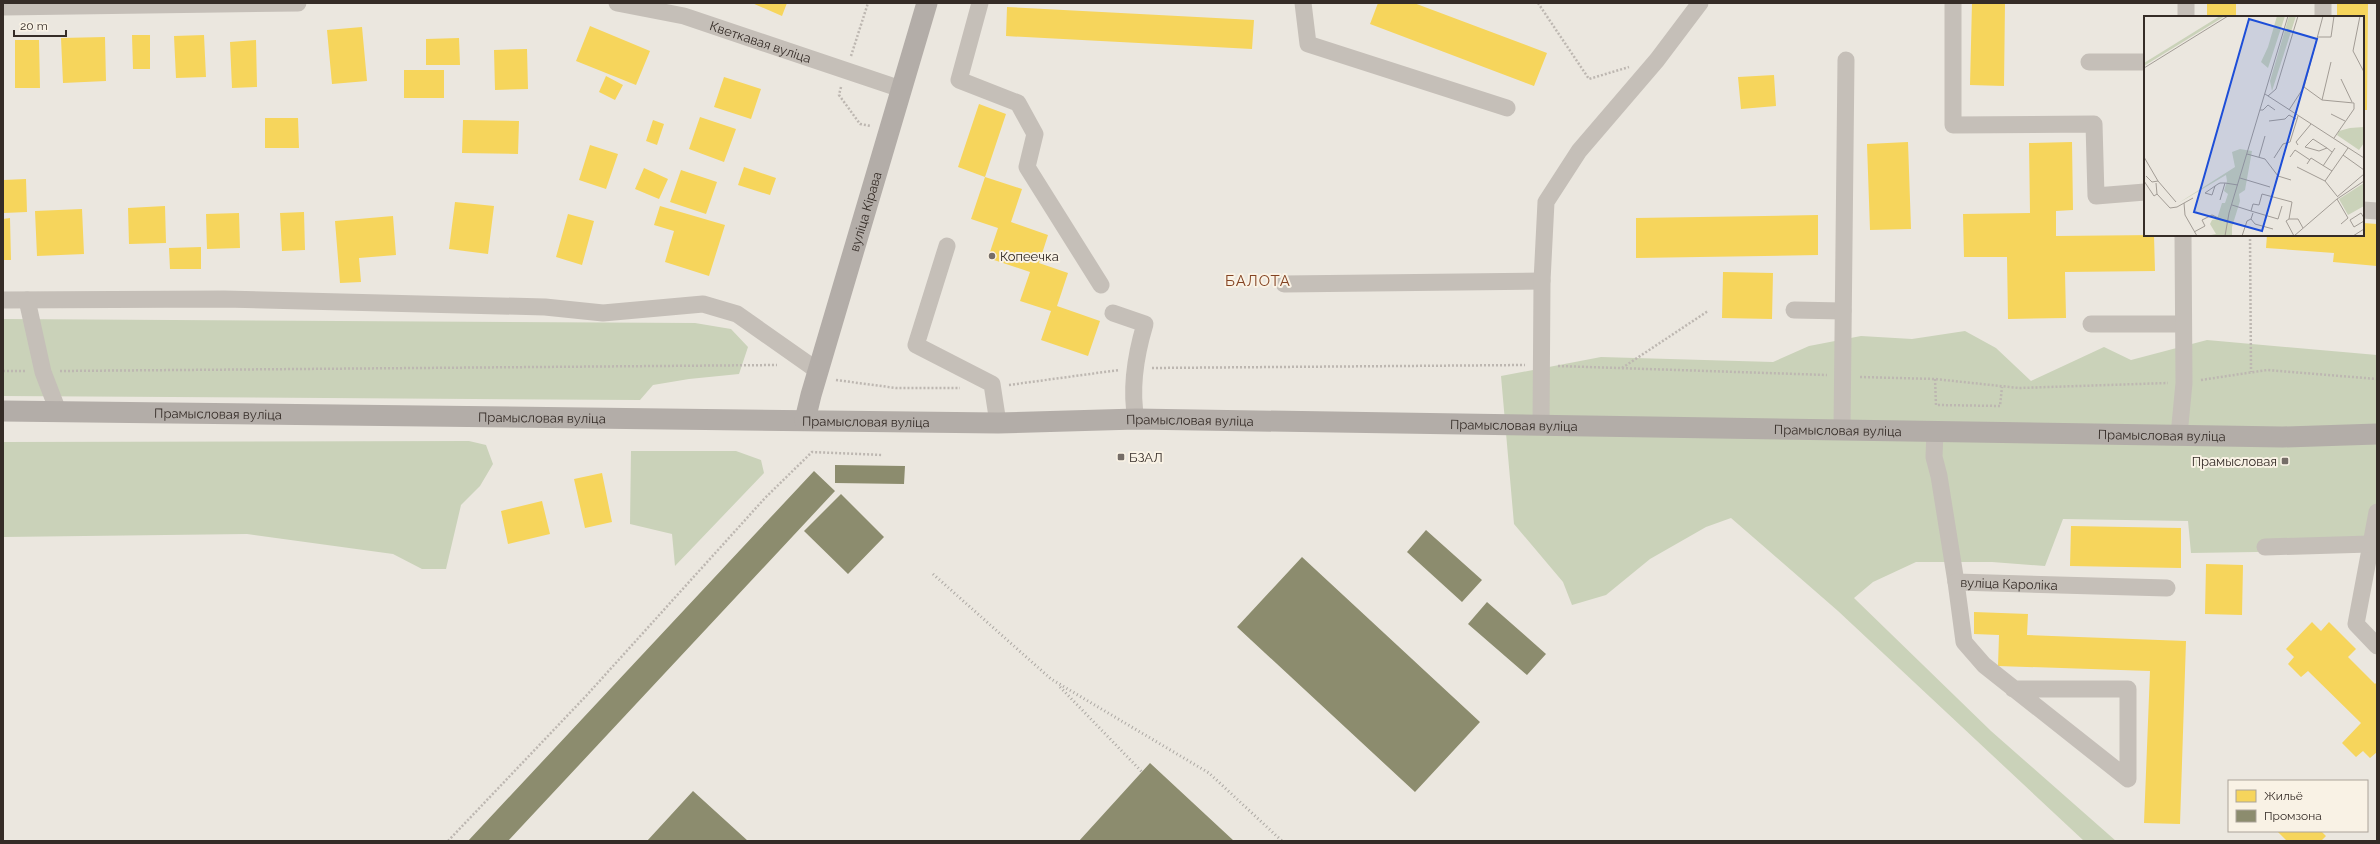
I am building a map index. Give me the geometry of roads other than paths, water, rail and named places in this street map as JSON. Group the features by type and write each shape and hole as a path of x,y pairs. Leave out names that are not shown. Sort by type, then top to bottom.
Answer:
{"main road":[{"name":"вуліца Кірава","path":"805,420 817,374 901,89 928,3"},
{"name":"Прамысловая вуліца","path":"3,411 998,423 1136,419 1935,430 2283,437 2377,434"}],"street":[{"path":"3,8 298,3"},
{"name":"Кветкавая вуліца","path":"617,3 684,16 901,89"},
{"path":"980,3 959,80 1018,103 1035,134 1028,167 1101,285"},
{"path":"1303,3 1308,44 1507,108"},
{"path":"1541,425 1543,365 1542,281 1546,202 1579,151 1657,60 1700,3"},
{"path":"1952,3 1953,125 2094,124 2096,196 2144,192"},
{"path":"2186,3 2186,16"},
{"path":"2323,3 2323,16"},
{"path":"1842,429 1846,60"},
{"path":"2089,62 2144,62"},
{"path":"2364,210 2377,211"},
{"path":"2179,435 2184,383 2183,236"},
{"path":"947,246 916,345 992,384 998,423"},
{"path":"1284,284 1542,281"},
{"path":"3,300 224,299 545,307 603,313 703,304 737,314 817,374"},
{"path":"27,300 43,372 58,412"},
{"path":"1794,310 1843,311"},
{"path":"1113,313 1145,324 1137,352 1132,402 1136,419"},
{"path":"2091,324 2183,324"},
{"name":"вуліца Кароліка","path":"1935,430 1934,456 1939,476 1956,582 2167,588"},
{"path":"2377,512 2356,624 2377,646"},
{"path":"2265,547 2370,544"},
{"path":"1956,582 1964,642 1984,665 2019,694 2128,779 2128,689 2013,689"}],"railway":[{"path":"933,574 1051,679 1209,773 1282,841"},
{"path":"1060,687 1142,772"}],"place":[{"name":"Копеечка","path":"992,256"},
{"name":"БЗАЛ","path":"1121,457"},
{"name":"Прамысловая","path":"2285,461"}],"district":[{"name":"БАЛОТА","path":"1258,281"}]}
